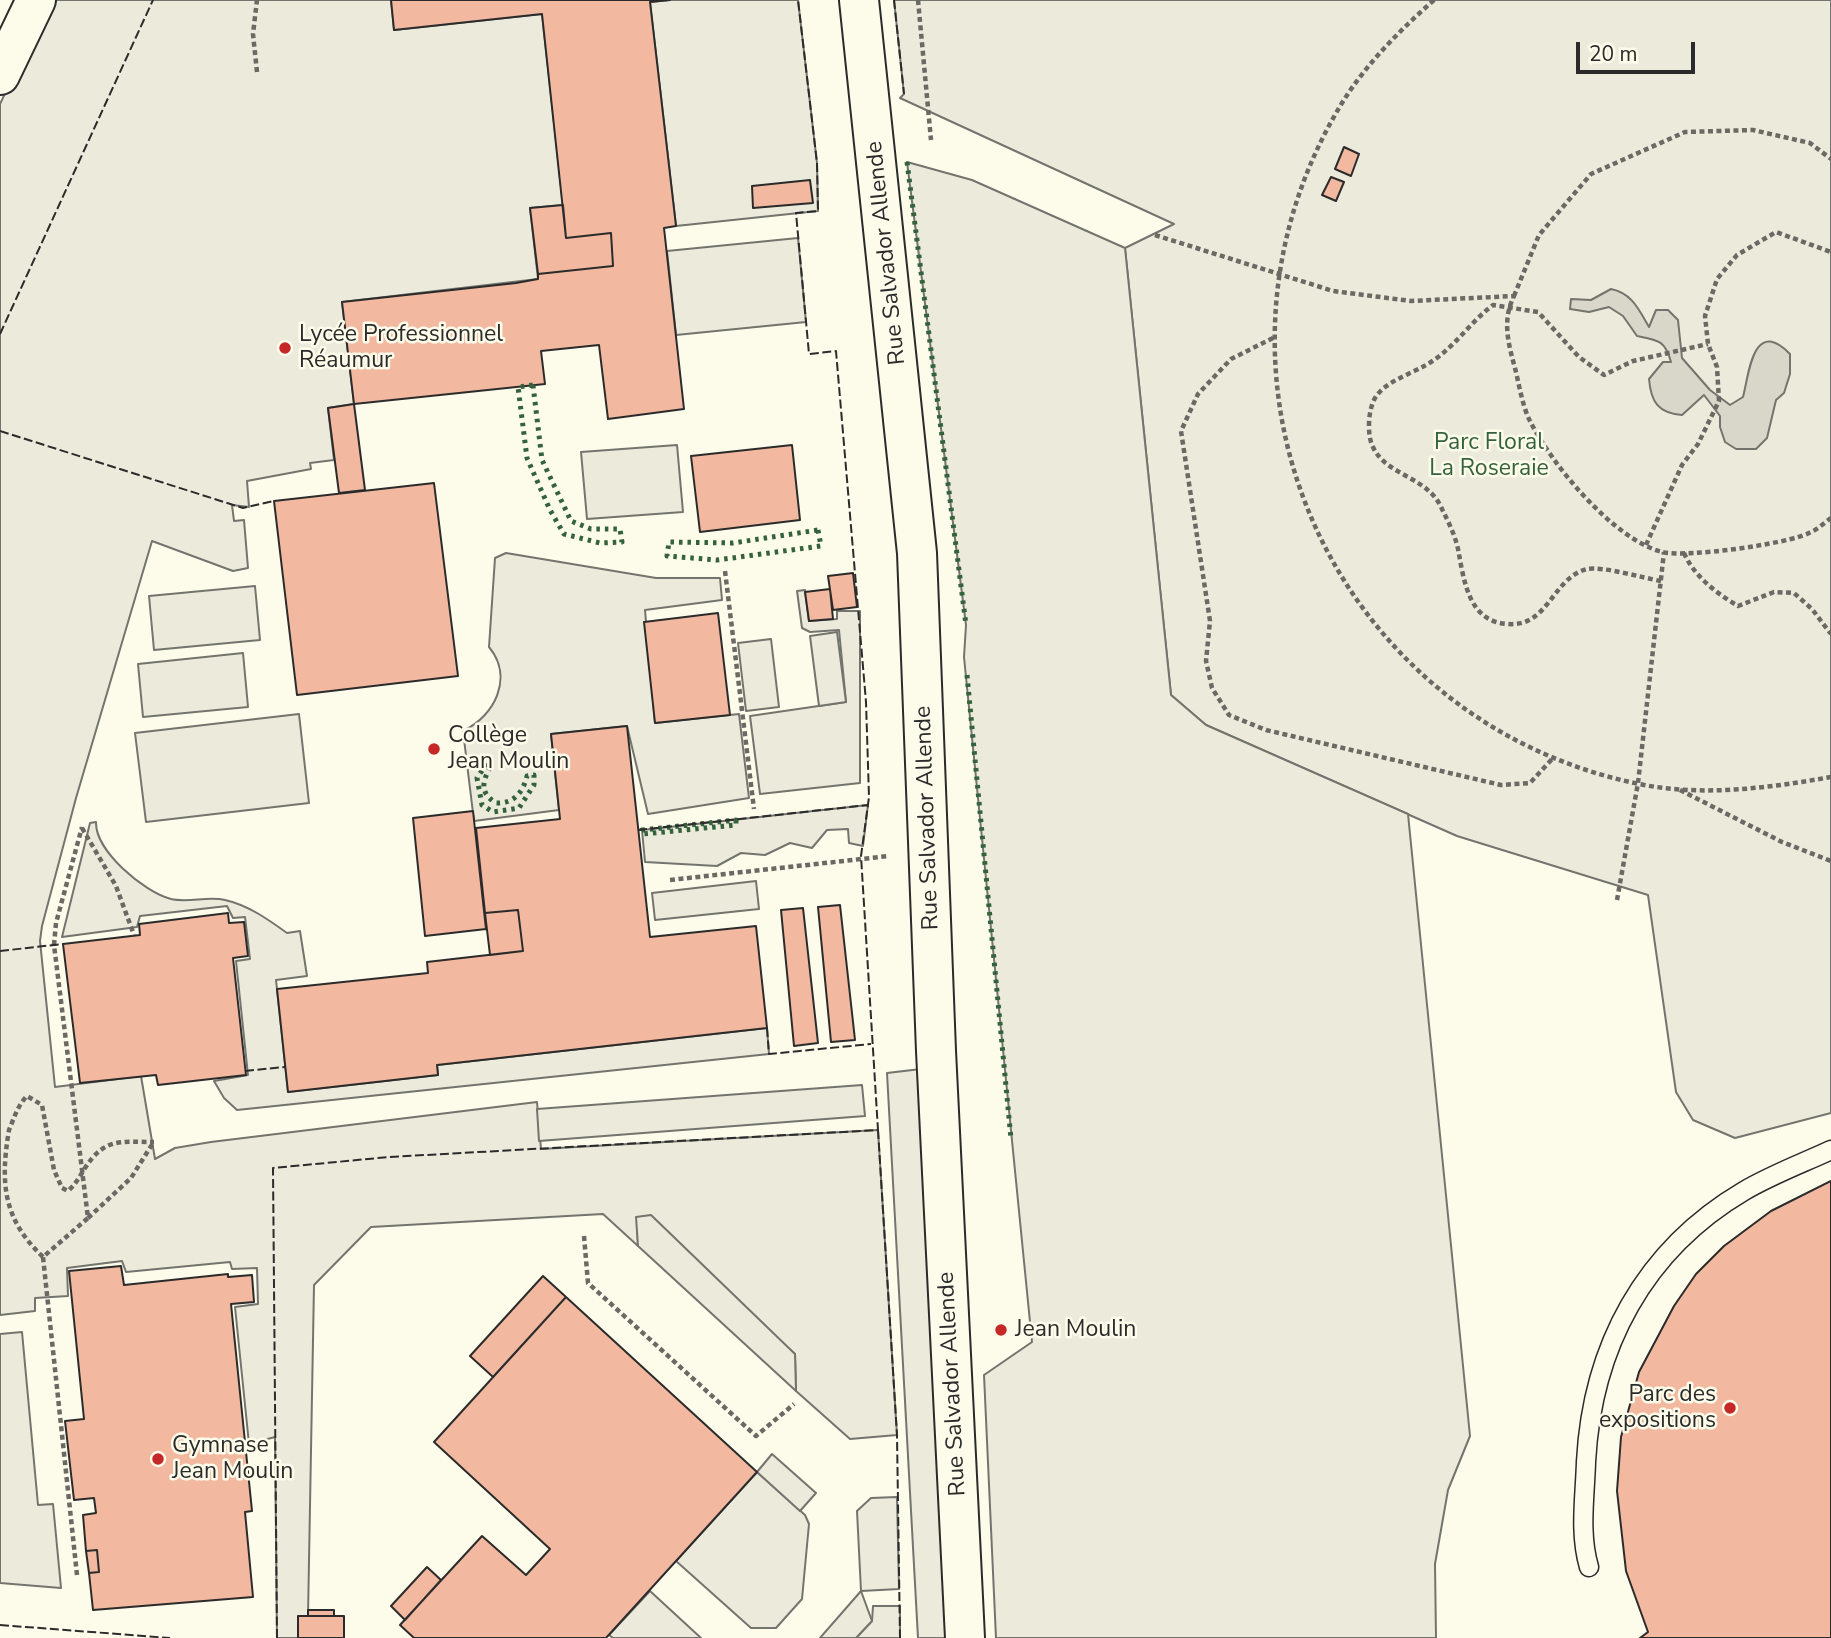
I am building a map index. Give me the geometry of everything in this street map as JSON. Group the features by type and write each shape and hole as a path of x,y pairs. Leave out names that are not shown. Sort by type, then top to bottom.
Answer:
{"street":[{"path":"0,75 36,0"},
{"name":"Rue Salvador Allende","path":"859,0 917,553 936,1051 965,1638"}],"lane":[{"path":"1589,1567 1582,1545 1587,1438 1602,1363 1636,1292 1679,1238 1745,1191 1831,1150"}],"path":[{"path":"257,0 253,34 257,72"},
{"path":"918,0 931,140"},
{"path":"1434,0 1392,37 1339,108 1301,187 1279,272 1273,338 1279,414 1298,488 1329,559 1364,612 1424,678 1485,724 1553,758 1638,783 1676,789 1759,790 1831,777"},
{"path":"1831,159 1810,144 1753,130 1685,132 1591,174 1539,235 1509,306 1506,336 1529,418 1565,477 1610,520 1646,545 1664,552 1721,552 1809,534 1831,518"},
{"path":"1646,545 1682,465 1698,444 1719,401 1717,367 1708,344 1705,316 1717,279 1737,255 1776,232 1831,252"},
{"path":"1155,234 1334,291 1411,301 1514,296"},
{"path":"1661,581 1589,569 1569,578 1545,609 1530,621 1508,624 1485,618 1469,598 1459,570 1458,547 1437,496 1418,481 1385,462 1373,447 1369,424 1374,400 1394,381 1447,351 1493,305 1538,312 1578,357 1604,375 1633,361 1708,344"},
{"path":"1273,338 1231,359 1198,394 1181,431 1210,621 1206,661 1212,688 1229,715 1266,730 1502,785 1530,783 1553,758"},
{"path":"1617,900 1638,783 1664,552"},
{"path":"1684,553 1690,567 1721,596 1738,606 1774,592 1794,593 1812,609 1831,634"},
{"path":"725,571 754,809"},
{"path":"1676,789 1782,842 1831,861"},
{"path":"88,1219 54,945 56,923 82,827 117,886 134,935"},
{"path":"670,880 861,856"},
{"path":"43,1257 131,1178 154,1142 114,1141 93,1156 75,1185 68,1191 62,1188 54,1170 41,1105 27,1096 21,1102 4,1144 0,1182 15,1227 43,1257 77,1574"},
{"path":"584,1236 588,1283 756,1436 794,1404"}],"green space":[{"path":"49,0 391,0 394,30 542,14 563,205 530,208 538,279 342,302 354,404 328,408 334,460 310,463 311,469 247,481 249,507 232,505 234,521 244,520 248,568 233,571 152,541 76,798 42,926 40,941 55,1087 141,1076 155,1159 175,1148 211,1142 537,1102 541,1149 878,1130 897,1435 850,1439 796,1391 795,1354 637,1218 638,1246 603,1214 371,1227 314,1285 308,1616 298,1638 277,1638 275,1437 249,1444 235,1307 258,1304 257,1268 232,1269 230,1262 126,1272 122,1261 67,1268 68,1296 35,1298 35,1311 0,1315 0,104"},
{"path":"798,0 817,163 818,211 676,226 650,2"},
{"name":"Parc Floral La Roseraie","path":"894,0 1831,0 1831,1113 1735,1138 1693,1120 1676,1092 1648,895 1457,836 1206,725 1171,695 1125,248 1174,224 900,98 904,94"},
{"path":"798,238 806,322 676,335 667,251"},
{"path":"506,553 656,578 720,578 722,600 645,610 655,723 739,714 749,798 648,814 627,726 551,734 559,810 474,821 463,731 484,716 492,706 500,683 500,671 489,647 495,558"},
{"path":"255,586 260,640 154,650 149,596"},
{"path":"805,590 809,621 837,619 837,611 860,611 860,783 760,794 750,716 846,702 839,630 810,632 802,628 797,591"},
{"path":"243,653 248,707 143,717 138,664"},
{"path":"299,714 309,803 146,822 135,733"},
{"path":"868,805 863,846 849,843 848,829 827,830 812,848 790,843 765,855 741,853 717,866 645,862 642,830"},
{"path":"96,822 98,833 112,857 135,879 160,895 178,900 212,899 234,902 266,918 287,933 300,931 307,976 276,980 288,1092 438,1075 437,1065 767,1028 769,1054 237,1110 224,1098 214,1081 248,1075 236,961 250,959 245,917 233,918 227,906 140,916 137,927 62,937 90,823"},
{"path":"756,881 759,909 655,920 652,893"},
{"path":"22,1332 38,1505 53,1504 61,1588 0,1583 0,1334"},
{"path":"757,1472 805,1515 809,1524 802,1599 776,1628 751,1628 676,1561"},
{"path":"897,1497 899,1589 861,1591 857,1511 871,1498"},
{"path":"650,1591 701,1638 613,1638 609,1635"},
{"path":"873,1606 900,1606 900,1638 856,1638 872,1621"}],"shaded area":[{"path":"907,162 972,180 1125,248 1171,695 1206,725 1408,814 1470,1436 1448,1490 1435,1564 1436,1638 996,1638 984,1375 1032,1342 964,657 966,625"},
{"path":"1611,289 1630,298 1649,327 1656,310 1668,310 1678,320 1682,358 1710,390 1730,405 1743,397 1751,363 1760,345 1768,341 1778,344 1790,354 1790,374 1784,393 1776,400 1767,438 1756,449 1736,449 1725,442 1720,416 1704,395 1682,415 1667,412 1657,405 1649,379 1663,362 1671,362 1660,342 1637,336 1623,316 1609,307 1589,312 1570,309 1571,299 1591,300"},
{"path":"677,445 683,512 587,519 581,452"},
{"path":"837,632 846,702 819,706 810,636"},
{"path":"771,639 779,707 746,711 738,643"},
{"path":"921,1069 948,1638 918,1638 887,1073"},
{"path":"862,1085 865,1116 539,1141 537,1109"},
{"path":"651,1215 795,1354 796,1391 638,1246 636,1217"},
{"path":"772,1454 816,1493 800,1511 757,1472"},
{"path":"861,1591 872,1621 856,1638 820,1638"}],"building":[{"path":"391,0 670,0 650,2 676,226 664,228 684,409 608,419 599,345 541,351 545,384 354,404 342,302 516,283 538,279 538,274 613,266 611,233 566,238 542,14 394,30"},
{"path":"1344,147 1359,154 1351,176 1335,169"},
{"path":"1331,177 1344,182 1336,201 1322,195"},
{"path":"810,180 813,203 753,208 752,186"},
{"path":"563,205 566,238 611,233 613,266 538,274 530,208"},
{"path":"354,404 365,490 339,493 328,408"},
{"path":"792,445 800,520 700,532 691,456"},
{"path":"434,483 458,676 297,695 274,501"},
{"path":"853,573 857,607 833,610 828,576"},
{"path":"830,589 833,619 809,621 805,592"},
{"path":"718,613 730,715 655,723 644,622"},
{"path":"627,726 650,937 756,926 767,1028 437,1065 438,1075 288,1092 277,989 428,973 427,962 523,951 518,910 485,913 476,828 560,819 551,734"},
{"path":"473,811 486,929 425,936 413,818"},
{"path":"840,905 855,1040 831,1042 818,907"},
{"path":"803,908 818,1043 794,1046 781,910"},
{"path":"518,910 523,951 490,955 485,913"},
{"path":"228,913 229,923 244,922 248,956 233,958 246,1075 158,1085 156,1075 80,1083 63,944 140,935 139,924"},
{"name":"Parc des expositions","path":"1831,1181 1831,1638 1640,1638 1648,1632 1626,1571 1617,1491 1621,1437 1639,1372 1674,1306 1696,1274 1724,1246 1771,1211"},
{"name":"Gymnase Jean Moulin","path":"121,1266 124,1285 228,1274 228,1277 252,1275 254,1302 231,1304 252,1511 245,1512 253,1597 93,1610 89,1573 99,1572 97,1550 86,1551 83,1515 96,1513 94,1498 74,1500 65,1421 84,1419 69,1271"},
{"path":"543,1276 566,1297 493,1377 470,1356"},
{"path":"566,1297 757,1472 606,1638 414,1638 400,1625 482,1536 526,1575 550,1549 434,1442"},
{"path":"97,1550 99,1572 89,1573 86,1551"},
{"path":"427,1567 441,1580 405,1620 391,1606"},
{"path":"308,1610 334,1610 334,1616 308,1616"},
{"path":"298,1616 344,1616 344,1638 298,1638"}],"hedge":[{"path":"907,162 966,625"},
{"path":"533,385 542,460 571,521 591,529 620,529 622,542 600,543 564,534 550,510 527,458 518,387 533,385"},
{"path":"818,530 821,546 717,560 667,556 669,542 733,543 818,530"},
{"path":"967,675 1011,1139"},
{"path":"489,760 492,764 486,775 484,790 496,803 513,799 520,792 527,776 534,775 534,785 519,808 493,812 482,805 477,778 489,760"},
{"path":"736,820 736,825 643,834 642,830 736,820"}],"fence":[{"path":"0,334 153,0"},
{"path":"277,1638 273,1168 389,1157 878,1130 861,856 869,797 866,702 836,351 809,354 796,213 818,211 817,163 798,0"},
{"path":"894,0 904,94"},
{"path":"0,431 243,508 274,501"},
{"path":"638,830 868,805"},
{"path":"0,951 63,944"},
{"path":"767,1028 769,1054 871,1044"},
{"path":"245,1071 285,1067"},
{"path":"878,1130 897,1435 900,1638"},
{"path":"0,1625 170,1638"}],"place":[{"name":"Lycée Professionnel Réaumur","path":"285,348"},
{"name":"Collège Jean Moulin","path":"434,749"},
{"name":"Jean Moulin","path":"1001,1330"},
{"name":"Parc des expositions","path":"1730,1408"},
{"name":"Gymnase Jean Moulin","path":"158,1459"}]}
